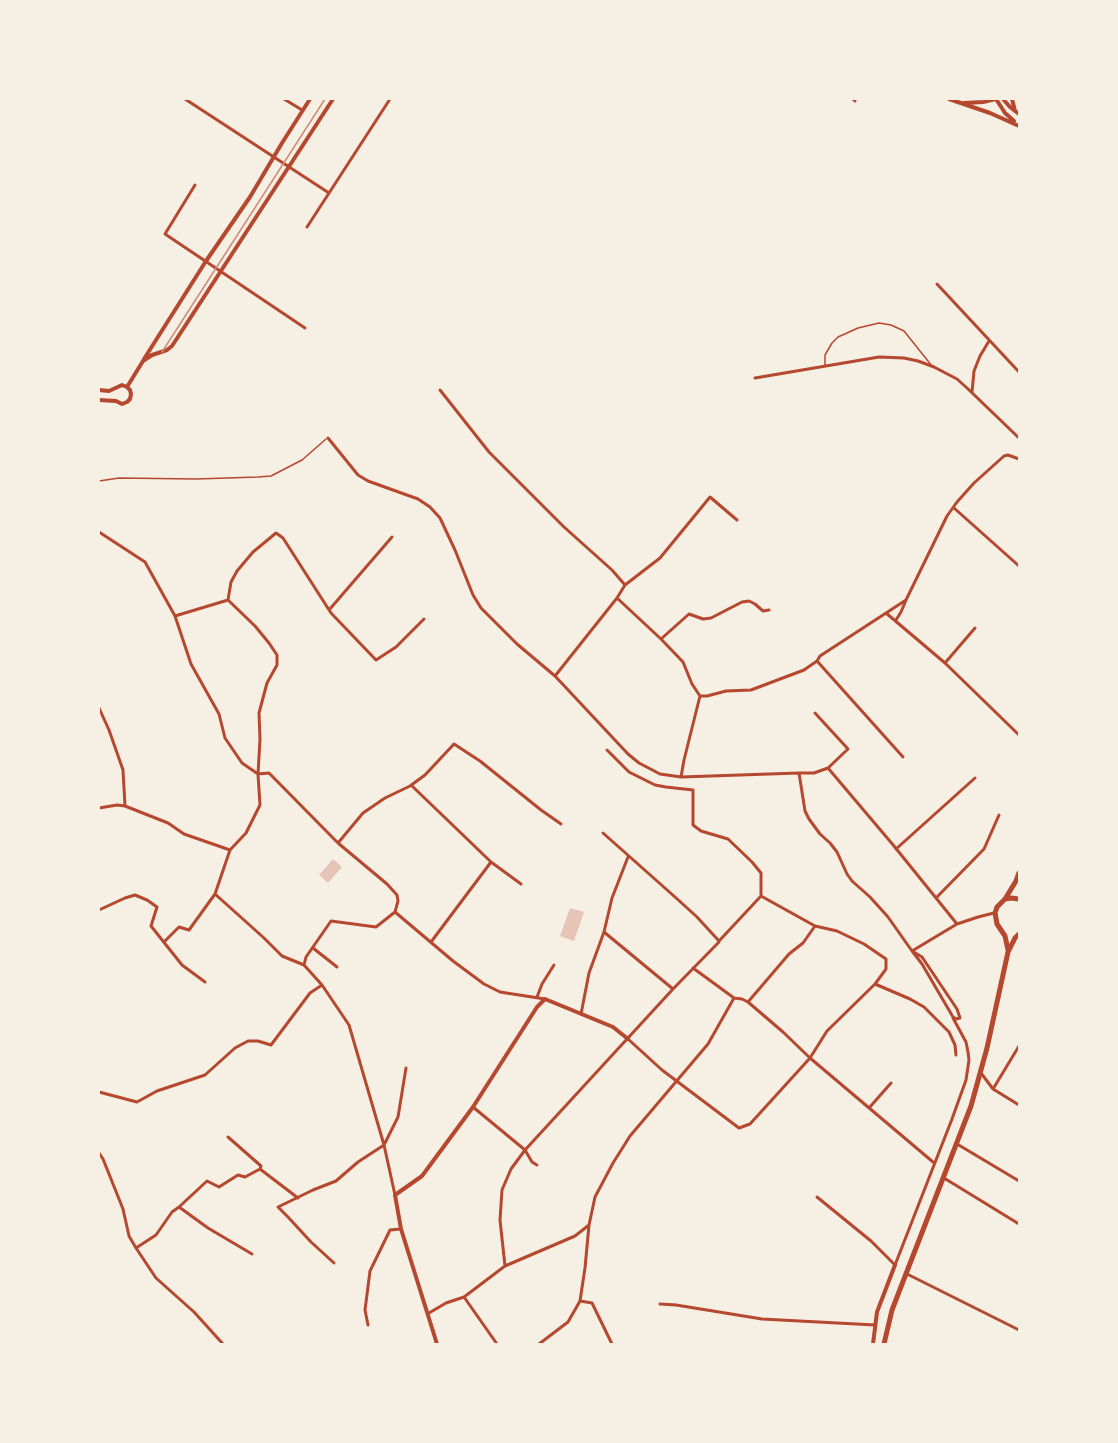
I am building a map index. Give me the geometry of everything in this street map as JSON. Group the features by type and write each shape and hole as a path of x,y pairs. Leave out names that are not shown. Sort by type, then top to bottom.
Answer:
{"highway":[{"path":"1008,952 1005,936 997,924 995,913 1019,873"},
{"path":"1005,899 1019,899"},
{"path":"1001,929 1019,933"},
{"path":"884,1344 892,1310 905,1274 971,1106 1008,952 1019,933"}],"street":[{"path":"185,99 329,193"},
{"path":"284,99 302,110"},
{"path":"127,387 206,261 250,197 310,99"},
{"path":"140,364 149,357 170,349 333,99"},
{"path":"307,226 390,99"},
{"path":"949,99 1019,125"},
{"path":"955,101 976,103 996,99 1005,113 1019,125"},
{"path":"1004,99 1017,113"},
{"path":"1012,99 1017,113"},
{"path":"195,185 165,234 305,328"},
{"path":"937,284 1019,372"},
{"path":"972,392 974,371 990,341"},
{"path":"755,378 888,357 904,358 934,367 957,380 1019,438"},
{"path":"99,390 109,391 119,386 127,387 131,392 129,401 122,404 116,401 99,400"},
{"path":"115,389 113,396 116,401"},
{"path":"440,390 489,452 625,585"},
{"path":"328,438 358,475 368,481 418,499 430,507 440,518 473,595 481,608 517,644 555,676 633,758 654,772 681,777 814,773 828,768 848,749 815,713"},
{"path":"896,620 902,612 947,516 974,483 1004,456 1019,459"},
{"path":"555,676 625,585 660,558 710,497 737,520"},
{"path":"954,508 1019,566"},
{"path":"99,532 145,562 175,616 191,664 219,714 225,738 242,763 258,774 269,773 338,843 397,895 395,912 376,927 331,921 306,957 304,965"},
{"path":"228,600 231,582 237,571 253,552 276,533 283,538 329,610 376,660 396,647 424,619"},
{"path":"329,610 392,537"},
{"path":"617,598 683,662 700,696 681,777"},
{"path":"175,616 228,600"},
{"path":"165,941 180,927 189,930 215,894 230,850 246,833 260,805 259,713 267,683 277,665 277,655 255,626 228,600"},
{"path":"700,696 726,691 751,690 804,670 820,656 906,600"},
{"path":"661,639 689,614 703,619 711,618 742,602 749,601 764,611 769,610"},
{"path":"886,613 945,663 1019,735"},
{"path":"945,663 975,628"},
{"path":"817,661 903,757"},
{"path":"99,708 123,770 125,806"},
{"path":"338,843 363,813 425,775 454,744 480,761 561,825"},
{"path":"505,1266 500,1220 502,1190 511,1169 525,1150 761,896 761,873 756,867 728,840 701,831 693,825 693,790 655,785 629,772 607,750"},
{"path":"828,768 957,924"},
{"path":"799,773 805,811 809,819 837,852 852,881 888,917 922,964 966,1042 969,1060 966,1080 952,1119 881,1299 874,1325 873,1344"},
{"path":"896,849 975,778"},
{"path":"411,785 491,862 522,884"},
{"path":"99,808 125,806 168,823 184,834 230,850"},
{"path":"936,898 984,849 999,814"},
{"path":"603,833 682,904 719,941"},
{"path":"581,1014 589,973 604,932 612,898 628,857"},
{"path":"431,942 491,862"},
{"path":"215,894 282,956 304,965 322,985 349,1025 384,1145 401,1229 437,1344"},
{"path":"99,910 135,895 147,900 157,908 151,926 182,965 205,982"},
{"path":"395,912 484,984 500,992 545,999 613,1027 662,1070 739,1128 750,1124 810,1058 827,1031 875,984 886,969 886,959 864,944 837,931 815,926 761,896"},
{"path":"912,951 957,924 995,913"},
{"path":"748,1002 789,954 803,943 815,926"},
{"path":"604,932 673,989"},
{"path":"313,948 337,967"},
{"path":"912,951 922,957 957,1009 960,1018 953,1017"},
{"path":"537,997 554,965"},
{"path":"693,968 734,998 748,1002 810,1058 934,1162"},
{"path":"875,984 924,1007 949,1032 955,1045 956,1055"},
{"path":"99,1092 137,1102 157,1091 205,1075 235,1048 248,1041 271,1045 310,993 322,985"},
{"path":"539,1344 568,1322 580,1301 589,1225 595,1197 613,1163 630,1136 708,1044 734,998"},
{"path":"395,1195 422,1176 473,1107 537,1007 545,999"},
{"path":"993,1089 1019,1046"},
{"path":"334,1263 278,1208 336,1181 357,1162 384,1145 398,1117 406,1068"},
{"path":"981,1072 993,1089 1019,1105"},
{"path":"869,1108 891,1083"},
{"path":"473,1107 525,1150 532,1162 537,1165"},
{"path":"228,1137 261,1166 260,1169 298,1198"},
{"path":"957,1144 1019,1181"},
{"path":"99,1153 104,1159 123,1209 129,1236 136,1248 156,1278 194,1312 223,1344"},
{"path":"136,1248 156,1235 172,1212 207,1181 219,1187 238,1175 244,1177 260,1169"},
{"path":"943,1177 1019,1224"},
{"path":"817,1197 871,1241 895,1265"},
{"path":"179,1207 208,1228 252,1254"},
{"path":"429,1313 446,1303 464,1297 505,1266 575,1236 589,1225"},
{"path":"368,1325 365,1310 370,1271 390,1230 401,1229"},
{"path":"905,1274 1019,1330"},
{"path":"464,1297 497,1344"},
{"path":"580,1301 592,1303 612,1344"},
{"path":"660,1304 762,1319 874,1325"}],"lane":[{"path":"825,366 825,355 838,337 858,328 885,323 904,331 934,367"},
{"path":"99,481 119,478 196,479 271,476 302,460 328,438"}],"building":[{"path":"333,859 342,867 328,883 319,875"},
{"path":"570,908 584,912 574,941 560,936"}],"tram line":[{"path":"162,352 325,99"}]}
